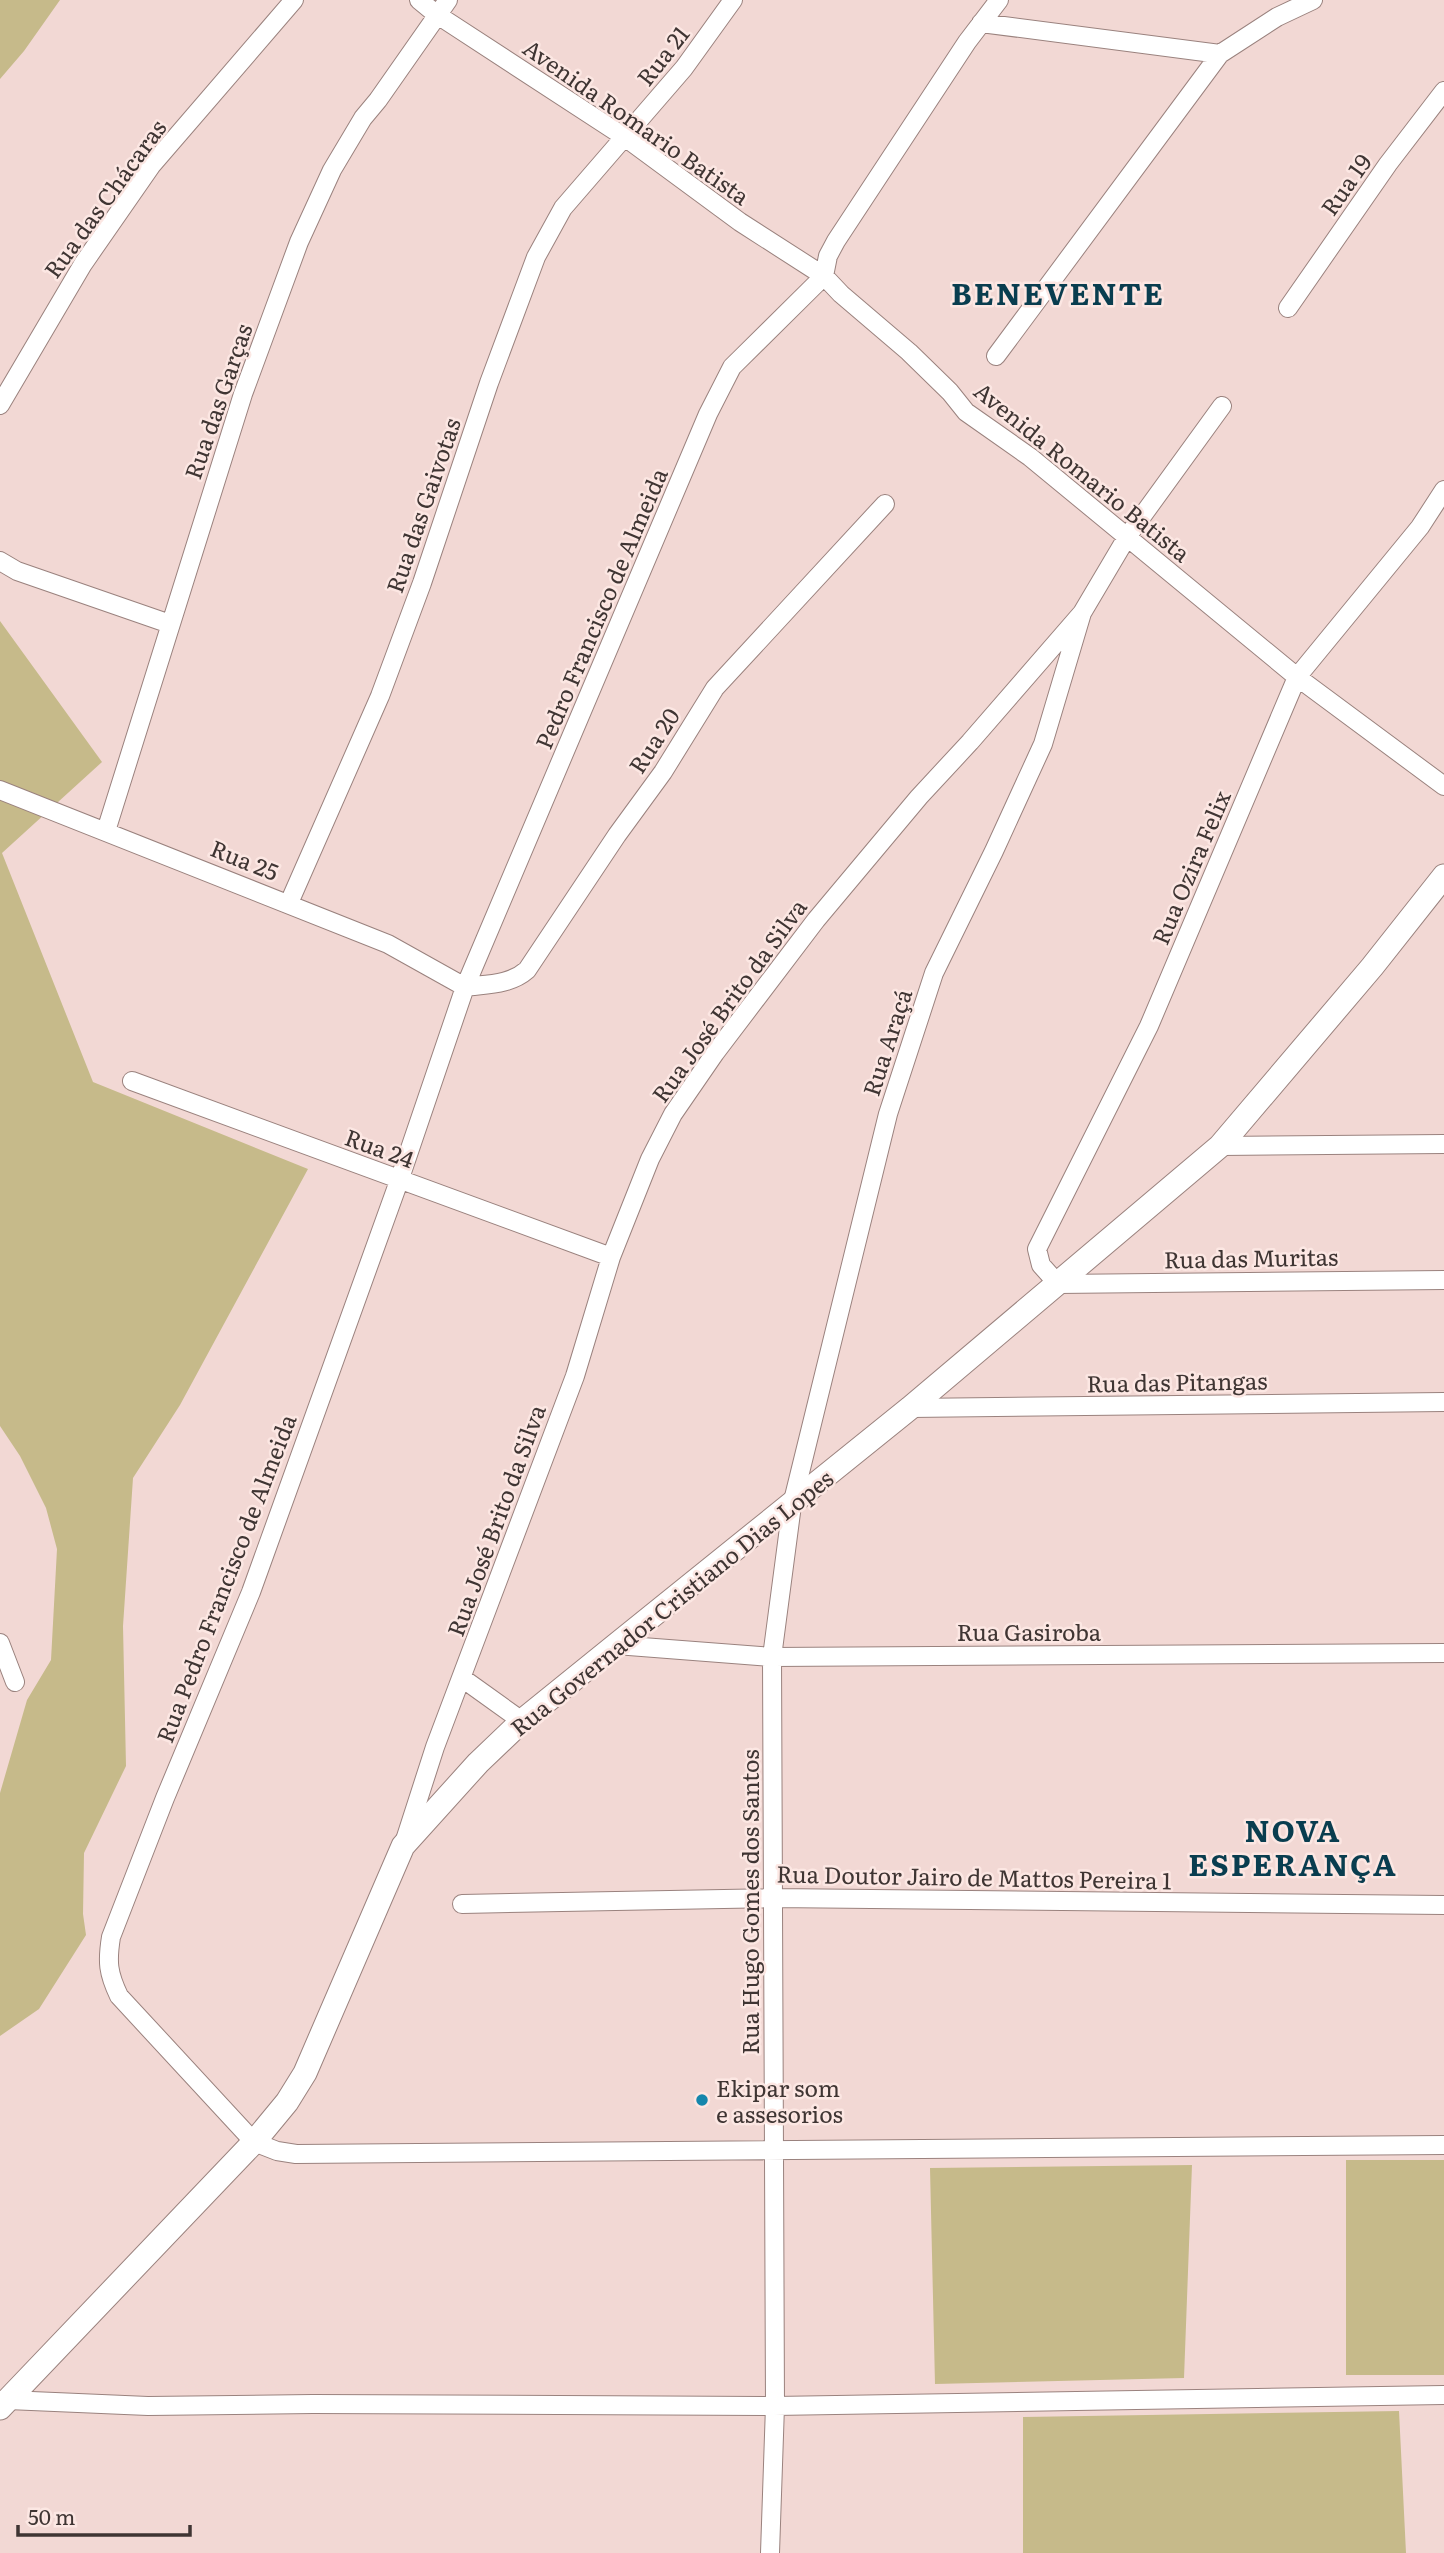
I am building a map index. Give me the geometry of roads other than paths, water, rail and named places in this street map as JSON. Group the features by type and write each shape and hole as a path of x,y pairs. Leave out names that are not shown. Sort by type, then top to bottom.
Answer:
{"street":[{"name":"Rua das Chácaras","path":"0,405 83,264 151,166 294,0"},
{"name":"Avenida Romario Batista","path":"419,0 436,14 626,138 740,222 824,276 909,352 950,392 966,412 1030,457 1297,677 1444,786"},
{"name":"Rua das Garças","path":"106,831 243,394 299,242 332,170 363,118 448,0"},
{"name":"Rua 21","path":"626,138 684,68 733,0"},
{"path":"824,276 828,256 836,241 999,0"},
{"path":"996,356 1220,54 1277,17 1313,0"},
{"path":"981,23 1220,54"},
{"name":"Rua 19","path":"1288,308 1388,164 1444,91"},
{"name":"Rua das Gaivotas","path":"289,903 380,696 536,257 563,208 626,138"},
{"name":"Pedro Francisco de Almeida","path":"465,987 608,656 676,490 732,367 824,276"},
{"name":"Rua José Brito da Silva","path":"403,1846 435,1747 575,1376 611,1257 650,1159 673,1114 715,1053 816,920 919,797 1082,613 1127,537 1222,406"},
{"name":"Rua Ozira Felix","path":"1058,1284 1038,1258 1040,1240 1149,1027 1297,677 1420,527 1444,490"},
{"name":"Rua 20","path":"465,987 509,981 518,978 527,970 617,835 663,772 715,688 885,503"},
{"path":"0,561 17,571 170,624"},
{"name":"Rua Araçá","path":"792,1505 867,1191 892,1101 934,973 1043,744 1082,613"},
{"name":"Rua 25","path":"0,790 388,944 465,987"},
{"name":"Rua Governador Cristiano Dias Lopes","path":"4,2404 254,2142 287,2102 305,2073 403,1846 478,1763 522,1721 910,1408 1220,1146 1372,967 1444,876"},
{"name":"Rua Pedro Francisco de Almeida","path":"254,2142 119,1996 110,1978 107,1960 111,1937 251,1592 400,1181 465,987"},
{"name":"Rua 24","path":"132,1081 611,1257"},
{"path":"1220,1146 1444,1144"},
{"name":"Rua das Muritas","path":"1058,1284 1444,1280"},
{"name":"Rua das Pitangas","path":"910,1408 1444,1402"},
{"name":"Rua Hugo Gomes dos Santos","path":"770,2553 775,2406 772,1657 792,1505"},
{"path":"0,1643 15,1682"},
{"name":"Rua Gasiroba","path":"616,1645 772,1657 1444,1653"},
{"path":"462,1678 522,1721"},
{"name":"Rua Doutor Jairo de Mattos Pereira 1","path":"462,1904 774,1898 1444,1905"},
{"path":"254,2142 277,2151 314,2155 1444,2145"},
{"path":"4,2404 775,2406 1444,2395"}],"place":[{"name":"Ekipar som e assesorios","path":"702,2100"}],"district":[{"name":"BENEVENTE","path":"1058,292"},
{"name":"NOVA ESPERANÇA","path":"1293,1846"}]}
